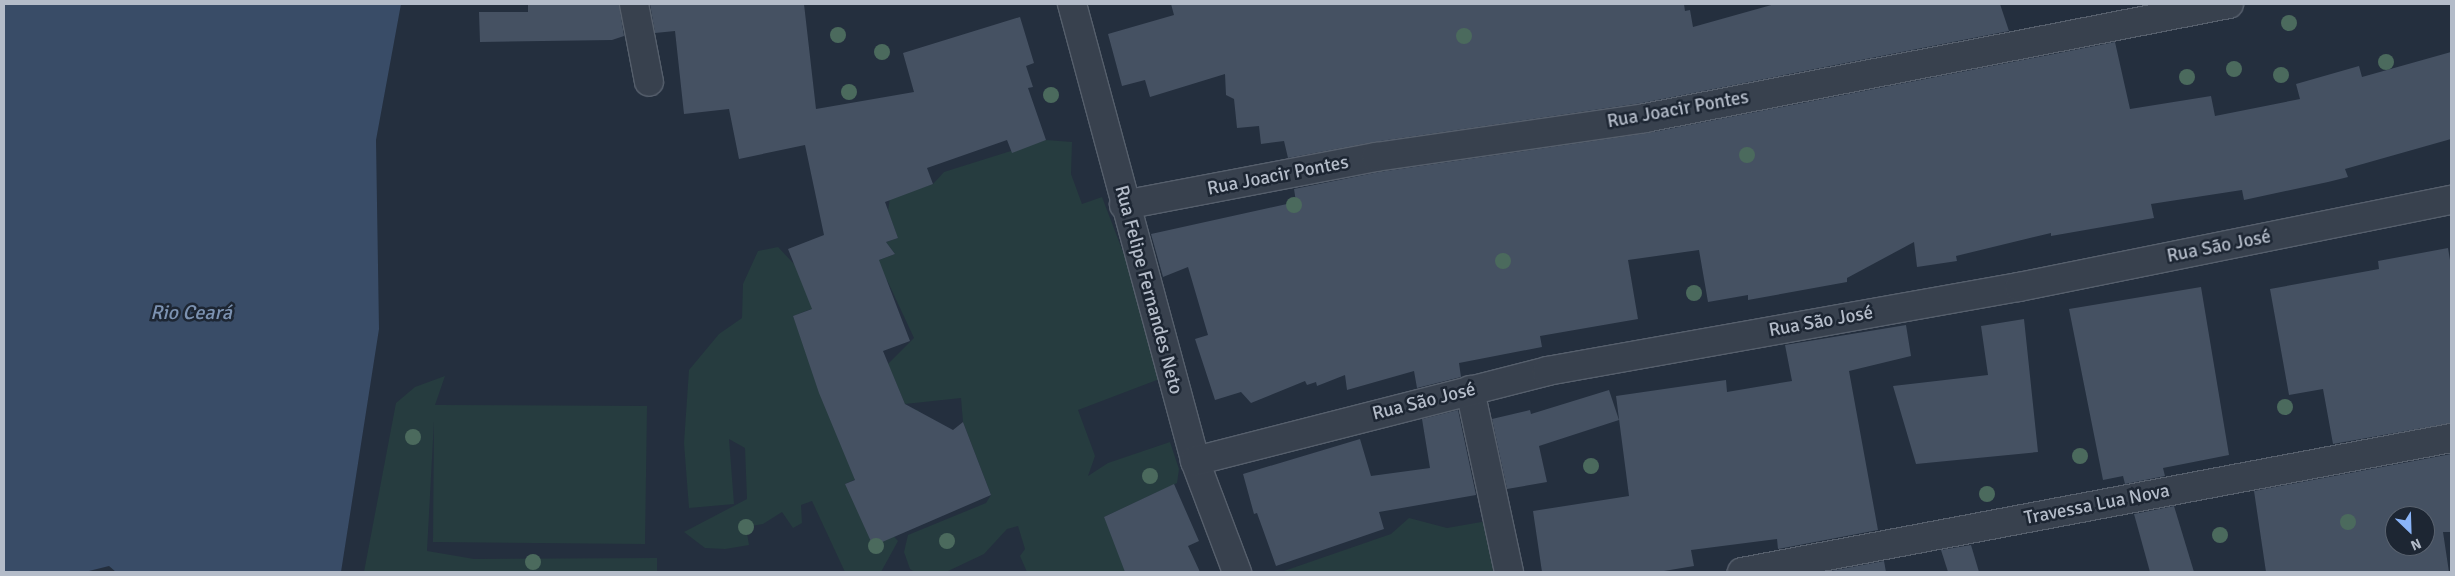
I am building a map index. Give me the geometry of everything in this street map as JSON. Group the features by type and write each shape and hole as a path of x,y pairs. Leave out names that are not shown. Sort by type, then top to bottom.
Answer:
{"street":[{"path":"634,4 649,82"},
{"name":"Rua Felipe Fernandes Neto","path":"1072,4 1124,205 1195,460 1237,572"},
{"name":"Rua Joacir Pontes","path":"1124,205 1376,157 1645,118 2229,4"},
{"name":"Rua São José","path":"1195,460 1547,371 2019,287 2451,200"},
{"path":"1470,390 1509,572"},
{"name":"Travessa Lua Nova","path":"1742,572 2451,438"}],"green space":[{"path":"1046,140 1072,142 1071,174 1082,204 1102,197 1170,375 1078,410 1095,456 1088,476 1108,463 1170,442 1179,469 1177,483 1104,517 1130,572 1027,572 1020,556 1025,549 1018,526 1007,529 984,554 946,572 915,572 910,569 904,552 908,535 986,503 991,495 963,422 961,398 905,404 888,364 914,338 887,280 793,316 840,443 918,410 933,444 845,484 898,541 881,572 845,572 812,501 801,505 802,523 793,528 782,512 763,524 746,527 749,545 725,549 705,548 684,532 747,499 745,448 729,439 734,504 689,508 684,443 689,370 719,334 742,318 743,284 758,251 778,247 795,265 822,282 895,254 886,242 898,238 888,211 890,198 933,184 944,172"},
{"path":"445,376 435,405 647,406 645,544 433,542 434,421 427,551 474,559 657,558 657,572 364,572 396,403 415,387"},
{"path":"1409,518 1447,528 1487,521 1506,572 1281,572 1391,534"}],"water":[{"name":"Rio Ceará","path":"4,4 401,4 376,140 379,329 341,572 116,572 109,566 85,572 4,572"}],"building":[{"path":"528,4 619,4 624,36 612,40 480,42 479,12 528,12"},
{"path":"650,4 804,4 816,109 914,92 903,53 1020,17 1034,63 1026,66 1033,87 1028,88 1046,140 1012,153 1007,140 927,168 933,184 885,202 898,238 886,242 895,254 879,260 910,341 883,351 905,404 953,430 963,422 991,495 873,546 845,484 855,480 819,393 793,316 812,309 788,249 824,235 805,145 739,159 729,109 684,114 675,31 655,33"},
{"path":"1171,4 1684,4 1685,11 1690,10 1693,27 1775,4 2000,4 2009,31 1642,103 1374,142 1288,158 1284,141 1261,144 1259,126 1237,128 1234,99 1226,95 1225,74 1150,97 1145,80 1122,86 1108,34 1174,15"},
{"path":"2115,42 2130,109 2211,96 2215,116 2300,99 2296,84 2359,66 2362,77 2451,52 2451,139 2345,169 2348,177 2328,182 2244,200 2242,190 2151,204 2154,218 2051,236 2051,233 1956,256 1957,261 1917,267 1914,242 1847,278 1847,282 1748,300 1748,295 1708,302 1699,250 1628,260 1638,319 1540,336 1542,347 1459,363 1461,377 1417,388 1414,371 1347,390 1345,375 1317,386 1316,382 1307,385 1305,381 1251,403 1241,392 1215,400 1195,339 1208,335 1188,267 1163,277 1151,234 1296,202 1294,189 1379,172 1648,133"},
{"path":"2448,248 2451,266 2451,423 2333,444 2323,389 2289,395 2270,289 2379,269 2378,261"},
{"path":"2201,287 2229,455 2163,468 2165,476 2125,484 2123,476 2103,480 2069,309"},
{"path":"2024,319 2038,452 1916,464 1893,386 1988,375 1981,326"},
{"path":"1906,325 1911,356 1849,371 1878,530 1778,549 1777,539 1691,550 1694,566 1658,572 1542,572 1533,511 1629,496 1616,396 1726,380 1727,392 1792,381 1785,345"},
{"path":"1609,390 1619,420 1539,446 1547,482 1507,489 1492,419 1530,410 1531,414"},
{"path":"1458,410 1476,495 1379,512 1384,529 1276,566 1257,513 1254,514 1243,474 1360,439 1371,476 1430,468 1422,419"},
{"path":"2451,454 2451,532 2443,532 2449,572 2266,572 2254,491"},
{"path":"1174,484 1199,541 1188,546 1200,572 1125,572 1104,517"},
{"path":"2174,506 2194,572 2150,572 2134,514"},
{"path":"1971,545 1979,572 1948,572 1941,550"},
{"path":"1884,561 1886,572 1825,572"}]}
